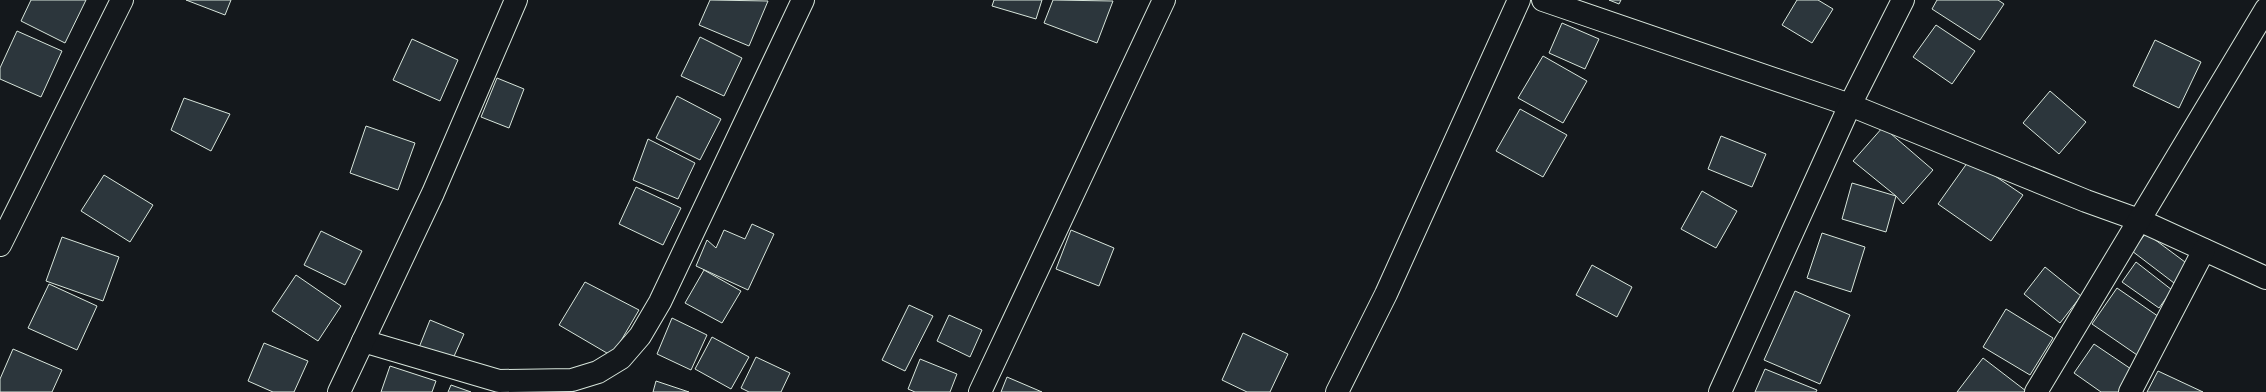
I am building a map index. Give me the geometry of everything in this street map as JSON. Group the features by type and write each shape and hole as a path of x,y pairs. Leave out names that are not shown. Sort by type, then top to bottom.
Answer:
{"street":[{"path":"0,245 122,0"},
{"path":"339,392 433,193 516,0"},
{"path":"363,341 499,381 572,380 598,372 621,358 640,336 660,302 803,0"},
{"path":"980,392 1164,0"},
{"path":"1337,392 1386,294 1519,0"},
{"path":"1543,0 1850,105 2086,201 2139,220 2266,278"},
{"path":"1720,392 1850,105 1903,0"},
{"path":"2036,392 2266,9"},
{"path":"2130,392 2204,250"}],"building":[{"path":"31,0 86,0 65,43 21,21"},
{"path":"186,0 231,0 225,15"},
{"path":"710,0 768,1 749,46 699,25"},
{"path":"994,0 1042,0 1036,19 992,6"},
{"path":"1053,0 1113,1 1097,43 1044,23"},
{"path":"1609,0 1621,0 1619,4"},
{"path":"1797,0 1818,0 1833,9 1812,43 1782,25"},
{"path":"1937,0 1998,0 2004,4 1980,40 1932,9"},
{"path":"1562,23 1599,39 1585,69 1549,53"},
{"path":"1936,25 1975,51 1952,84 1913,57"},
{"path":"17,31 62,51 41,97 0,79 0,68"},
{"path":"700,37 742,58 724,96 681,76"},
{"path":"412,39 458,60 440,101 393,80"},
{"path":"2155,40 2201,62 2179,108 2133,86"},
{"path":"1543,56 1587,81 1563,123 1518,98"},
{"path":"497,78 524,89 509,128 481,117"},
{"path":"2050,91 2086,122 2059,154 2023,123"},
{"path":"677,96 721,119 700,160 656,138"},
{"path":"184,98 230,114 211,151 171,130"},
{"path":"1520,109 1567,135 1543,177 1496,151"},
{"path":"366,126 415,143 398,190 350,173"},
{"path":"1883,127 1933,170 1903,204 1896,196 1853,161"},
{"path":"1721,136 1766,154 1752,187 1708,169"},
{"path":"648,139 695,163 678,199 633,180"},
{"path":"1970,159 2023,195 1991,241 1938,204"},
{"path":"104,175 153,205 130,242 81,211"},
{"path":"1852,183 1896,196 1886,232 1842,219"},
{"path":"636,187 681,208 663,245 619,224"},
{"path":"1702,191 1737,211 1716,248 1681,229"},
{"path":"752,224 774,234 748,290 696,266 707,240 716,248 724,230 745,239"},
{"path":"1071,230 1114,248 1099,286 1056,269"},
{"path":"321,231 362,251 345,285 304,265"},
{"path":"1822,233 1865,247 1851,292 1807,278"},
{"path":"2146,233 2189,265 2174,283 2132,251"},
{"path":"62,237 119,257 103,301 46,281"},
{"path":"2136,262 2172,290 2159,308 2122,282"},
{"path":"1592,265 1632,287 1617,317 1576,295"},
{"path":"2045,267 2081,296 2060,323 2024,294"},
{"path":"704,270 741,291 722,323 685,303"},
{"path":"296,275 341,306 318,341 272,311"},
{"path":"585,282 639,310 612,356 559,325"},
{"path":"49,284 97,306 77,350 28,328"},
{"path":"2117,288 2165,321 2140,357 2092,324"},
{"path":"1795,291 1850,315 1820,384 1764,360"},
{"path":"909,305 933,316 905,371 882,360"},
{"path":"2006,309 2053,338 2030,375 1983,347"},
{"path":"949,315 982,330 970,357 937,341"},
{"path":"672,318 707,335 691,370 657,354"},
{"path":"430,320 464,334 451,363 418,350"},
{"path":"1243,333 1288,354 1270,392 1247,392 1222,380"},
{"path":"712,337 749,357 731,389 695,369"},
{"path":"264,343 308,361 294,392 273,392 248,381"},
{"path":"2094,344 2134,371 2120,392 2101,392 2074,373"},
{"path":"13,349 62,370 52,392 0,392 0,379"},
{"path":"756,357 790,373 781,392 749,392 741,388"},
{"path":"1983,358 2026,391 1957,392"},
{"path":"920,359 957,374 950,392 915,392 908,389"},
{"path":"390,366 436,381 432,392 381,392"},
{"path":"1765,369 1817,390 1816,392 1755,392"},
{"path":"2158,371 2203,392 2147,392"},
{"path":"1007,377 1042,392 1001,392"},
{"path":"656,381 689,392 653,392"},
{"path":"451,385 471,392 448,392"}]}
